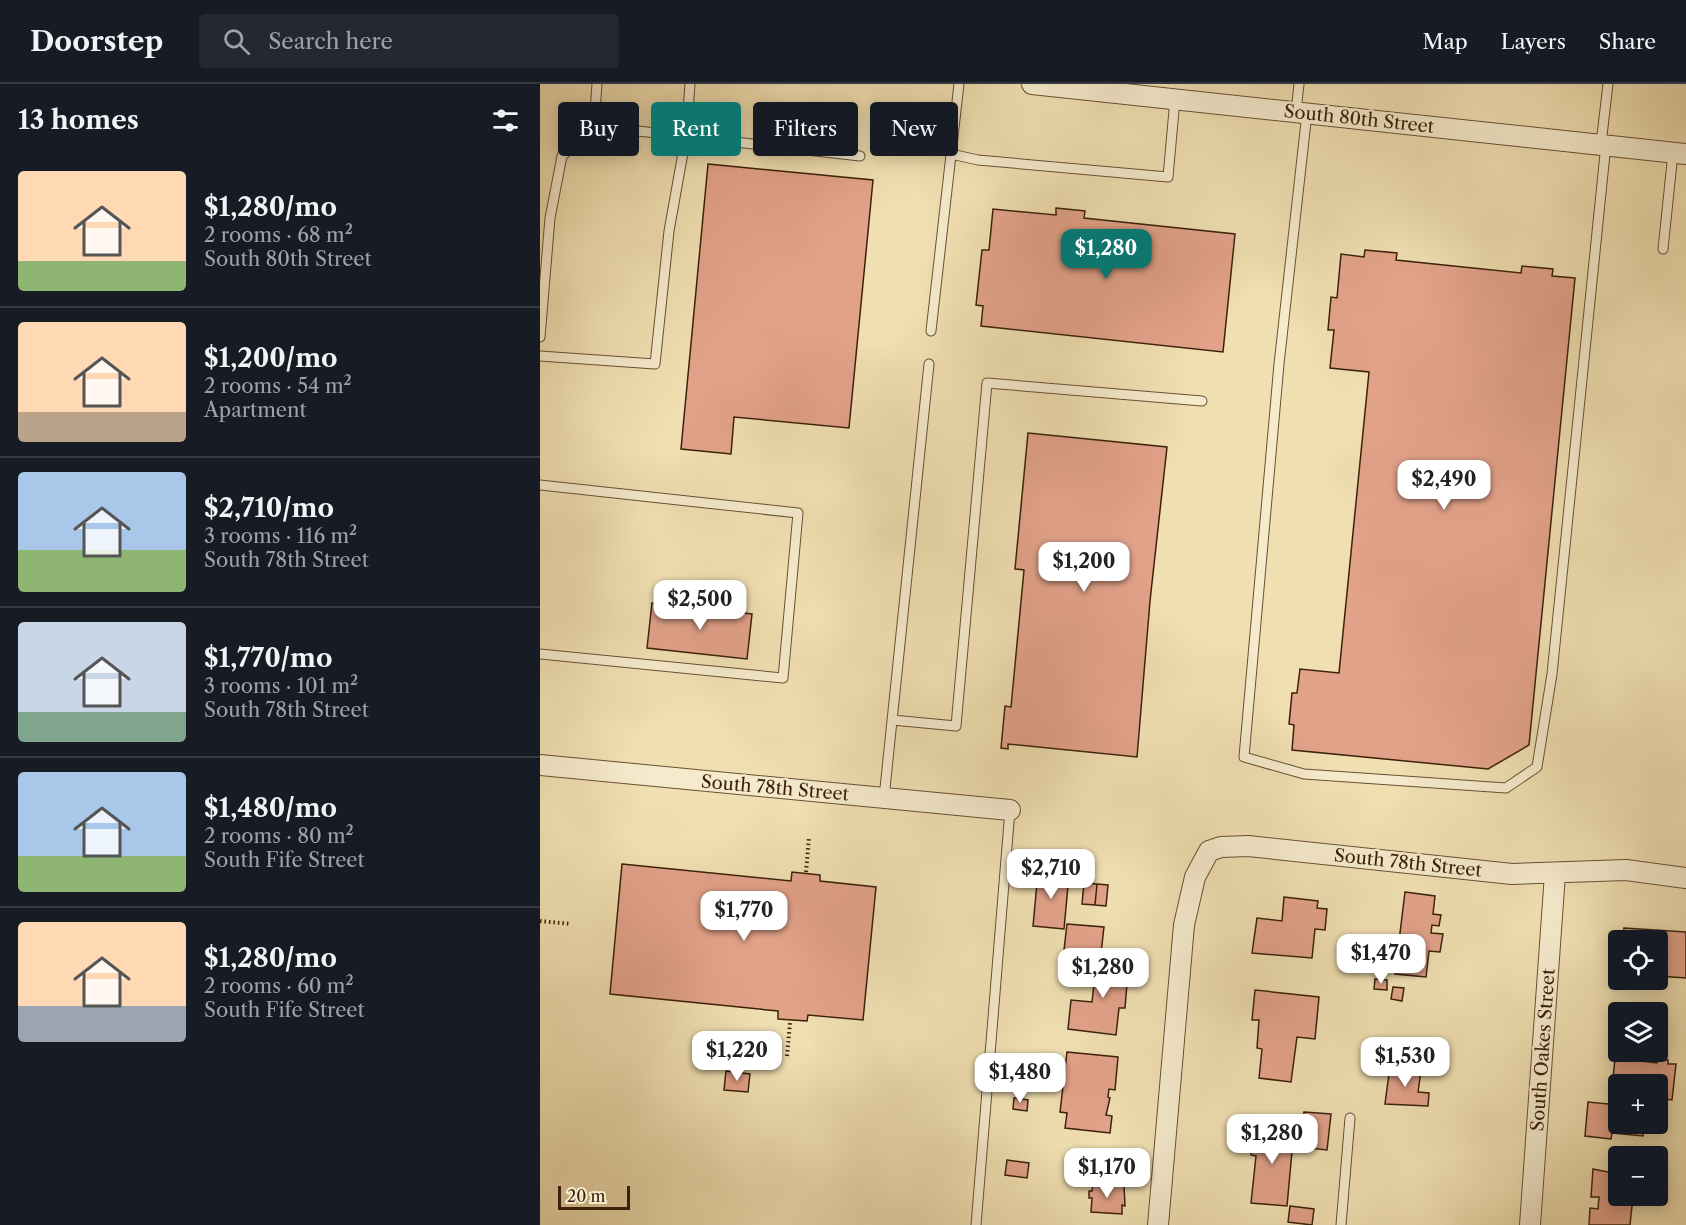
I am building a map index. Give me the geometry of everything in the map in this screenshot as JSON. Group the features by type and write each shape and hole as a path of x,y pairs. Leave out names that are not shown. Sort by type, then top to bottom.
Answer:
{"street":[{"name":"South 80th Street","path":"1032,84 1680,153"},
{"name":"South 78th Street","path":"540,765 1010,810"},
{"name":"South 78th Street","path":"1158,1225 1184,925 1190,892 1200,865 1209,851 1221,846 1259,848 1512,874 1626,870 1686,878"},
{"name":"South Oakes Street","path":"1530,1225 1555,874"}],"lane":[{"path":"596,102 597,84"},
{"path":"689,102 690,84"},
{"path":"957,102 959,84"},
{"path":"1299,84 1301,112 1244,757 1305,774 1506,788 1537,767 1552,674 1587,341 1608,84"},
{"path":"958,156 978,160 1168,177 1175,99"},
{"path":"741,142 860,156"},
{"path":"1663,249 1680,153"},
{"path":"540,337 550,218 562,156"},
{"path":"540,356 655,364 669,231 682,156"},
{"path":"931,331 951,156"},
{"path":"884,798 929,364"},
{"path":"892,720 957,726 987,383 1202,401"},
{"path":"540,485 798,513 783,678 540,654"},
{"path":"976,1225 1010,810"},
{"path":"1341,1225 1350,1118"}],"path":[{"path":"806,872 809,837"},
{"path":"540,921 571,924"},
{"path":"787,1056 790,1023"}],"building":[{"path":"708,164 873,180 849,428 734,417 731,454 681,449"},
{"path":"1056,208 1085,211 1084,218 1235,234 1223,352 981,326 983,306 976,305 982,250 989,250 993,209 1056,215"},
{"path":"1365,250 1397,253 1396,260 1521,273 1522,266 1553,269 1552,276 1575,278 1529,745 1488,769 1292,750 1294,725 1289,724 1292,693 1297,693 1300,669 1339,673 1369,372 1330,368 1334,330 1328,330 1331,297 1337,298 1341,254 1364,257"},
{"path":"1028,433 1167,447 1150,601 1137,757 1008,744 1008,749 1001,748 1005,706 1011,707 1024,570 1015,569"},
{"path":"652,603 752,614 747,659 647,648"},
{"path":"622,864 791,881 792,872 820,875 820,881 876,887 863,1020 808,1015 807,1021 778,1019 778,1011 610,994"},
{"path":"1038,872 1069,875 1064,929 1033,926"},
{"path":"1084,883 1097,884 1095,905 1082,904"},
{"path":"1097,884 1108,885 1106,906 1095,905"},
{"path":"1405,892 1435,896 1433,914 1441,915 1439,926 1432,925 1431,933 1443,934 1440,952 1429,951 1426,977 1395,974"},
{"path":"1284,897 1318,901 1317,908 1327,909 1325,930 1315,929 1312,958 1252,953 1257,918 1282,921"},
{"path":"1067,924 1104,927 1101,953 1064,950"},
{"path":"1624,928 1655,930 1624,930"},
{"path":"1668,931 1686,932 1686,978 1668,977"},
{"path":"1382,951 1396,953 1394,972 1380,970"},
{"path":"1097,957 1129,960 1125,1008 1119,1008 1116,1035 1068,1029 1071,1000 1092,1002"},
{"path":"1375,979 1387,980 1387,990 1374,989"},
{"path":"1393,987 1404,988 1402,1001 1391,999"},
{"path":"1255,990 1319,997 1315,1039 1297,1037 1291,1082 1259,1078 1262,1049 1257,1048 1259,1020 1252,1020"},
{"path":"1067,1052 1118,1057 1115,1090 1109,1089 1108,1097 1110,1098 1106,1115 1112,1116 1110,1133 1065,1128 1067,1113 1060,1112"},
{"path":"1615,1062 1676,1064 1672,1100 1668,1099 1668,1074 1613,1074"},
{"path":"1390,1066 1421,1071 1418,1092 1429,1093 1428,1106 1385,1104"},
{"path":"726,1071 750,1074 748,1092 724,1090"},
{"path":"1014,1098 1028,1100 1027,1111 1013,1109"},
{"path":"1588,1102 1608,1104 1608,1134 1612,1134 1611,1139 1585,1136"},
{"path":"1304,1112 1331,1114 1327,1150 1300,1147"},
{"path":"1254,1126 1294,1130 1287,1206 1251,1203 1256,1156 1251,1155"},
{"path":"1007,1160 1029,1163 1027,1178 1005,1175"},
{"path":"1593,1169 1608,1172 1608,1206 1632,1206 1630,1225 1589,1225 1590,1208 1598,1209 1599,1197 1591,1197"},
{"path":"1093,1183 1124,1186 1125,1206 1122,1205 1122,1214 1091,1212 1092,1198 1089,1198 1089,1191 1092,1191"},
{"path":"1290,1206 1314,1209 1312,1225 1288,1222"}]}
